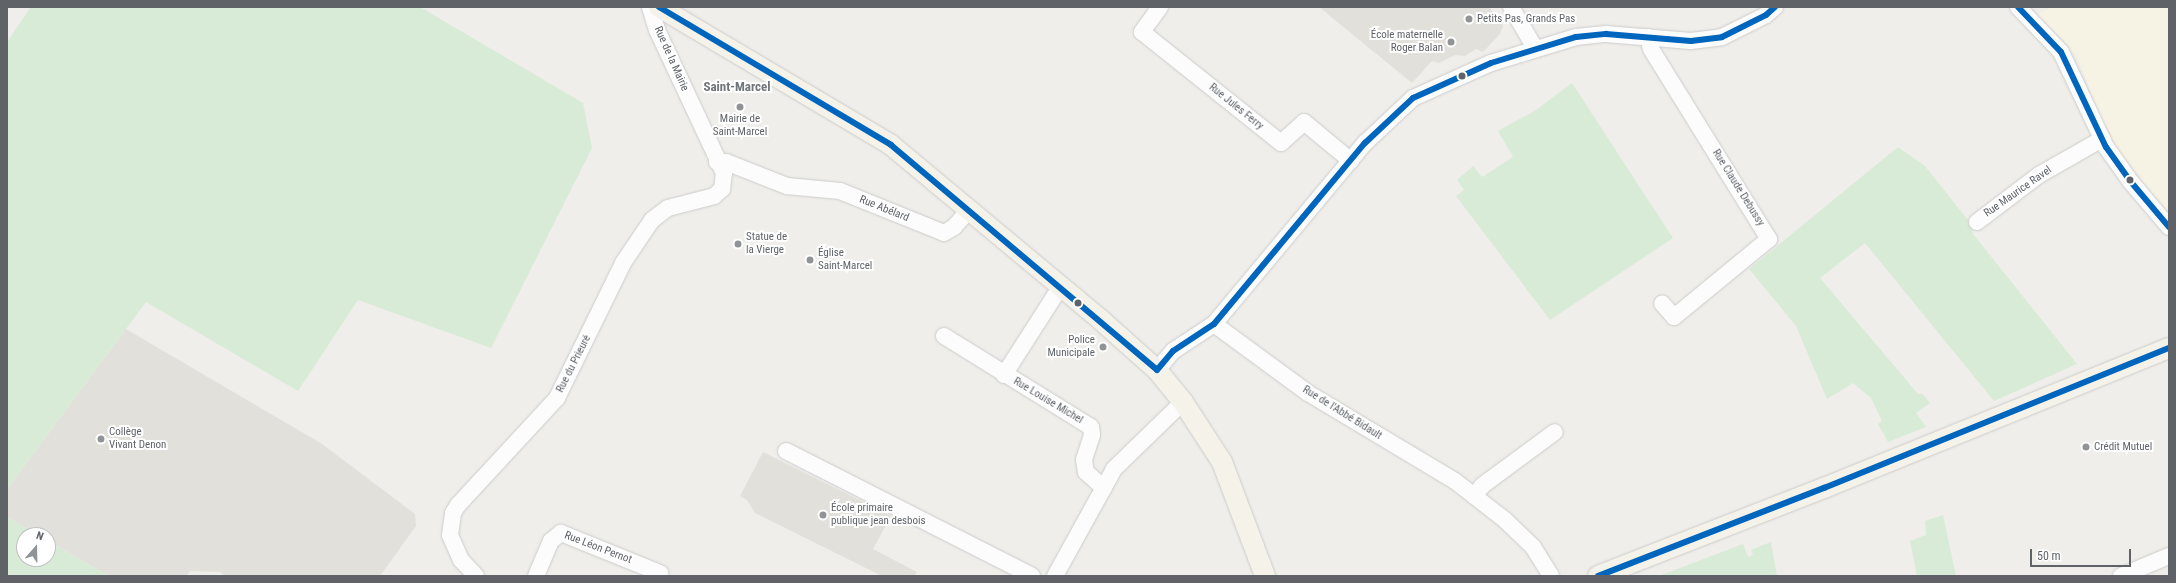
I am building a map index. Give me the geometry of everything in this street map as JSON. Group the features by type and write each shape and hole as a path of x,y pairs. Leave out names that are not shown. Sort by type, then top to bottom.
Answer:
{"main road":[{"path":"659,7 891,145 970,209 1157,370 1183,402 1222,462 1265,576"},
{"path":"1598,576 1824,488 2169,348"}],"street":[{"name":"Rue de la Mairie","path":"650,7 657,30 693,111 716,162 724,173 722,189"},
{"name":"Rue Jules Ferry","path":"1160,7 1142,32 1281,143 1304,122 1351,161"},
{"path":"1511,7 1535,48"},
{"path":"1157,370 1173,351 1214,324 1365,143 1413,98 1491,64 1535,48 1576,36 1606,34 1691,41 1722,37 1766,15 1775,7"},
{"path":"2018,7 2061,52 2102,139 2131,182 2169,227"},
{"name":"Rue Claude Debussy","path":"1648,37 1651,49 1769,238 1674,316 1662,303"},
{"name":"Rue Maurice Ravel","path":"1977,222 2039,175 2102,139"},
{"name":"Rue Abélard","path":"716,162 726,162 787,186 840,191 944,233 954,227 970,209"},
{"name":"Rue du Prieuré","path":"465,570 450,535 453,513 476,484 557,398 623,263 652,220 668,208 714,196 722,189"},
{"name":"Rue Louise Michel","path":"1004,375 1061,286"},
{"name":"Rue de l'Abbé Bidault","path":"1214,324 1308,393 1433,467 1474,496 1505,520 1533,547 1551,576"},
{"name":"Rue Louise Michel","path":"944,336 1004,375 1091,427 1092,435 1084,460 1086,472 1104,488"},
{"path":"1054,576 1114,469 1183,402"},
{"path":"1474,496 1482,485 1555,432"},
{"path":"786,450 1032,576"},
{"name":"Rue Léon Pernot","path":"536,576 551,541 561,533 660,573"},
{"path":"2121,576 2169,556"}],"shaded area":[{"name":"École maternelle Roger Balan","path":"1319,7 1489,7 1503,26 1500,34 1483,52 1476,49 1465,56 1455,55 1439,63 1432,61 1412,83"},
{"path":"2053,7 2169,7 2169,215 2139,179 2141,177 2136,171 2133,173 2125,163 2105,129 2077,56 2037,14"},
{"path":"126,329 322,444 415,514 416,526 380,576 225,576 220,572 190,571 187,576 109,576 56,546 56,527 24,527 7,517 7,489"},
{"name":"École primaire publique jean desbois","path":"763,452 891,516 873,549 917,572 914,576 882,576 755,513 747,500 740,496"}],"green space":[{"path":"31,7 420,7 583,103 592,148 491,348 358,300 298,391 146,302 7,489 7,42"},
{"path":"1572,83 1673,238 1550,320 1456,196 1464,190 1457,180 1473,166 1482,177 1513,157 1498,131 1536,110"},
{"path":"1898,147 1925,166 1971,224 1973,234 2077,364 1994,401 1865,243 1820,278 1918,394 1923,394 1930,403 1916,413 1926,427 1888,442 1878,424 1882,421 1871,398 1853,383 1827,399 1796,326 1749,269"},
{"path":"1943,515 1956,576 1917,576 1910,541 1926,535 1925,521"},
{"path":"7,517 24,527 16,527 16,567 56,567 56,546 109,576 7,576"},
{"path":"1771,542 1777,576 1659,576 1743,544 1748,557 1753,555 1751,550"}],"transit line":[{"path":"659,7 891,145 1157,370"},
{"path":"1157,370 1173,351 1214,324 1365,143 1413,98 1491,63 1576,37 1606,34 1691,41 1722,37 1766,15 1775,7"},
{"path":"2018,7 2061,52 2106,147 2131,182 2169,227"},
{"path":"1598,576 1824,488 2169,348"}],"place":[{"name":"Petits Pas, Grands Pas","path":"1469,19"},
{"name":"École maternelle Roger Balan","path":"1451,42"},
{"name":"Mairie de Saint-Marcel","path":"740,107"},
{"name":"Statue de la Vierge","path":"738,244"},
{"name":"Église Saint-Marcel","path":"810,260"},
{"name":"Police Municipale","path":"1103,347"},
{"name":"Collège Vivant Denon","path":"101,439"},
{"name":"Crédit Mutuel","path":"2086,447"},
{"name":"École primaire publique jean desbois","path":"823,515"}],"district":[{"name":"Saint-Marcel","path":"737,87"}]}
